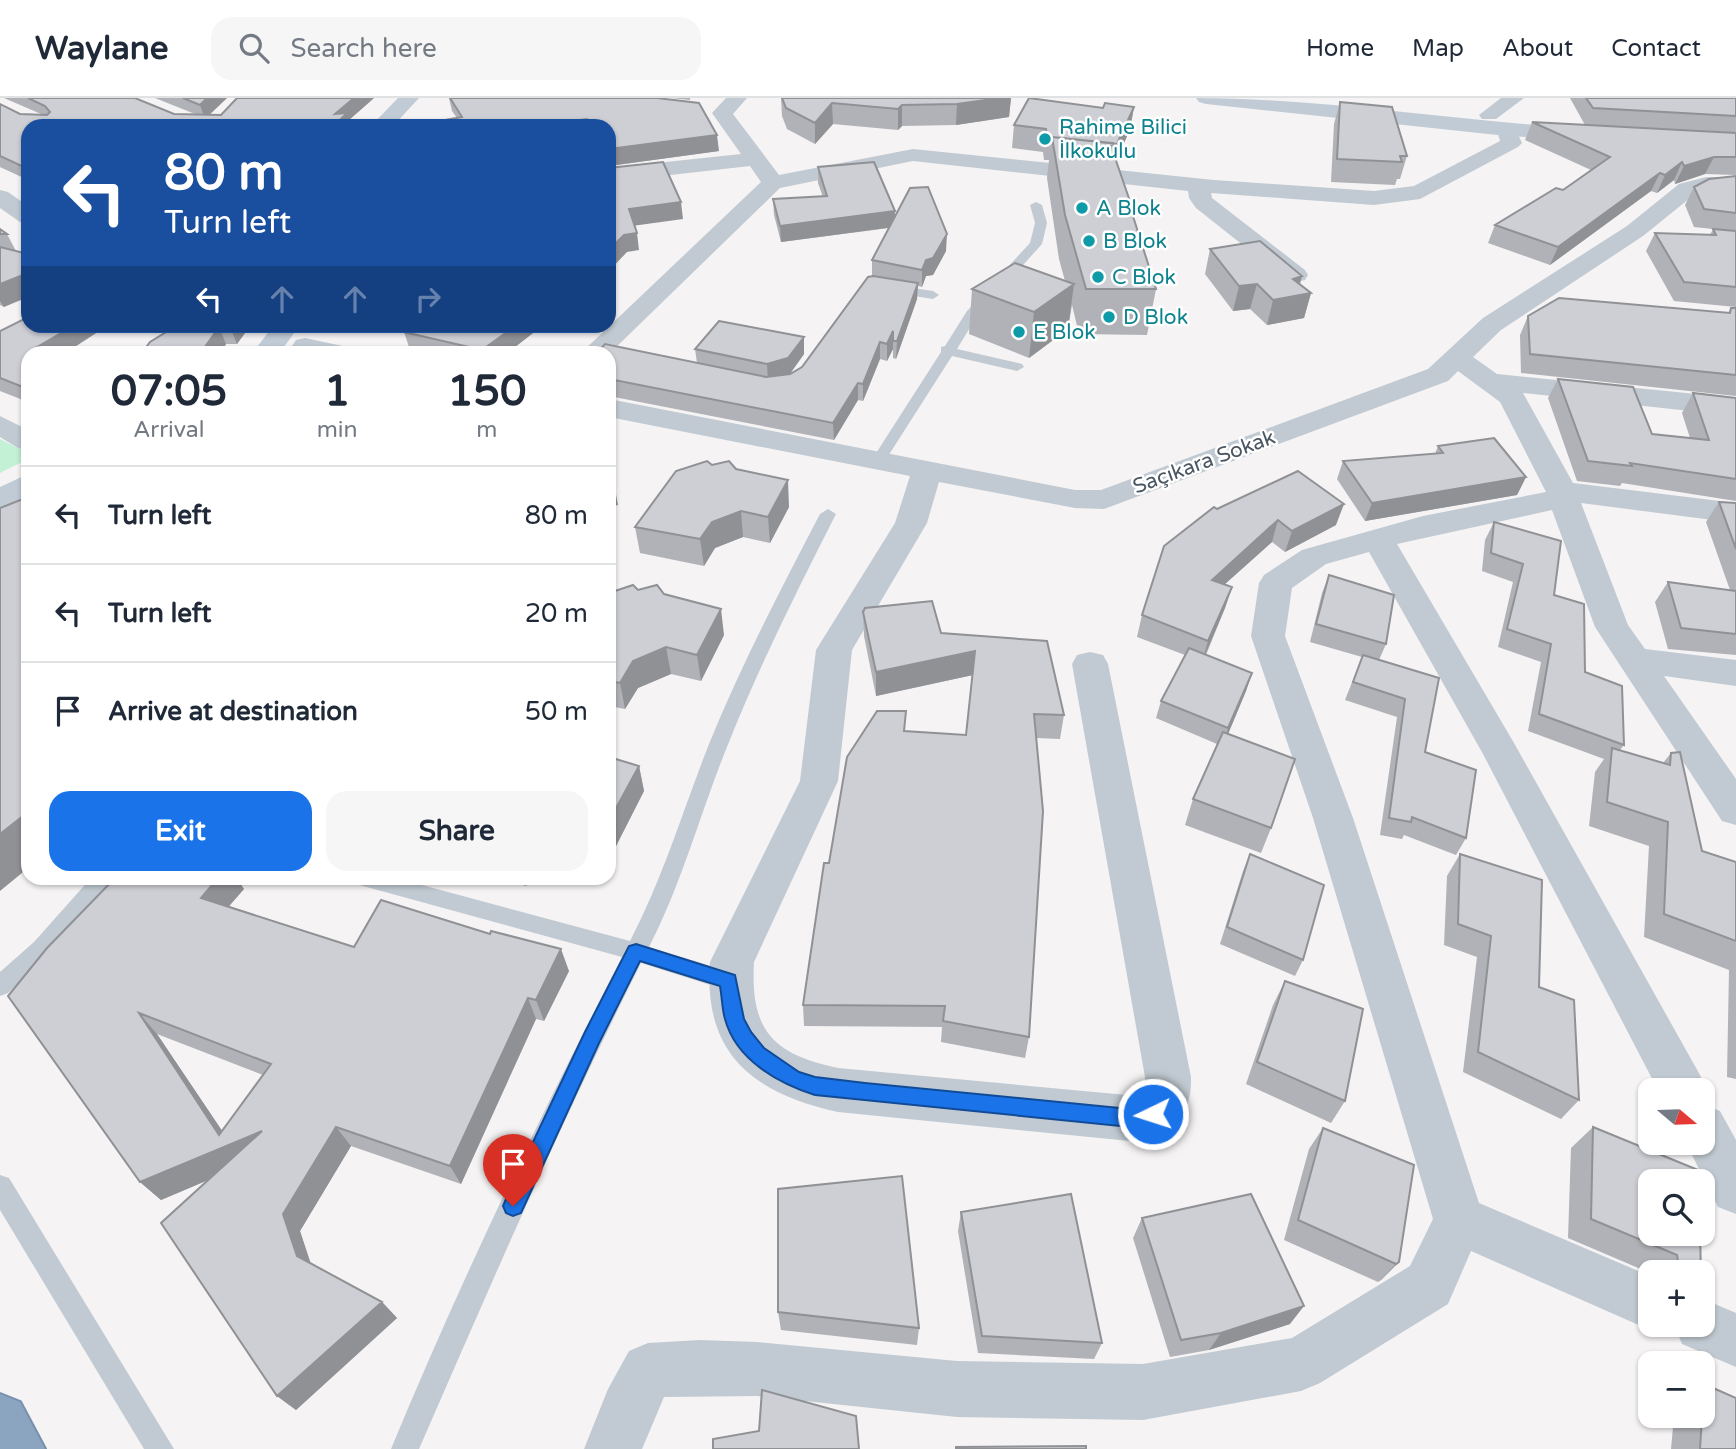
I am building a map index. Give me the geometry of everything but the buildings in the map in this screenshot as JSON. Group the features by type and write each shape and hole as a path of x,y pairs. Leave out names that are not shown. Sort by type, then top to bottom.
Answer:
{"highway":[{"path":"0,1422 16,1449"}],"main road":[{"path":"1206,98 1507,130 1598,129 1318,98"},
{"path":"392,119 418,102"},
{"path":"411,119 418,102"},
{"path":"0,500 21,486"},
{"path":"0,526 21,514"}],"street":[{"path":"1489,115 1514,98"},
{"path":"722,107 773,183"},
{"path":"605,346 773,183 913,155 1199,185 1374,198 1420,192 1511,143 1507,130"},
{"path":"616,174 758,159"},
{"name":"Saçıkara Sokak","path":"616,409 1075,499 1104,500 1438,375 1492,324 1634,231 1687,189 1706,184 1736,184"},
{"path":"1199,185 1200,198 1204,203 1297,276"},
{"path":"1634,231 1673,235"},
{"path":"1532,297 1573,301"},
{"path":"291,341 311,346"},
{"path":"1456,357 1512,397 1562,494 1612,627 1634,660 1719,761 1736,810"},
{"path":"1489,381 1736,407"},
{"path":"0,425 21,438"},
{"path":"927,471 911,523 834,650 819,781 732,962 729,981 734,1020 757,1055 793,1079 815,1086 1140,1119 1153,1114 1166,1097 1168,1077 1090,664"},
{"path":"612,1449 648,1370 734,1368 957,1389 1143,1392 1301,1364 1429,1285 1459,1220 1334,818 1268,636 1276,583 1314,557 1423,526 1562,494 1736,513"},
{"path":"1378,539 1508,765 1677,1078"},
{"path":"1634,660 1736,673"},
{"path":"1715,1150 1736,1190"},
{"path":"1459,1220 1638,1298"},
{"path":"1715,1331 1736,1340"}],"lane":[{"path":"878,461 946,350 986,297 1036,244 1041,223 1035,205"},
{"path":"873,286 933,295"},
{"path":"946,350 1017,367"},
{"path":"405,1449 502,1230 592,1038 662,902 730,719 778,611 828,514"},
{"path":"0,985 42,948 98,885"},
{"path":"389,885 636,952 729,981"},
{"path":"0,1187 160,1449"}],"green space":[{"path":"0,439 21,450 21,462 0,473"}],"place":[{"name":"Rahime Bilici İlkokulu","path":"1045,139"},
{"name":"A Blok","path":"1082,208"},
{"name":"B Blok","path":"1089,241"},
{"name":"C Blok","path":"1098,277"},
{"name":"D Blok","path":"1109,317"},
{"name":"E Blok","path":"1019,332"}],"route":[{"path":"513,1206 592,1038 636,952 729,981 734,1020 757,1055 793,1079 815,1086 1140,1119 1153,1114"}]}
